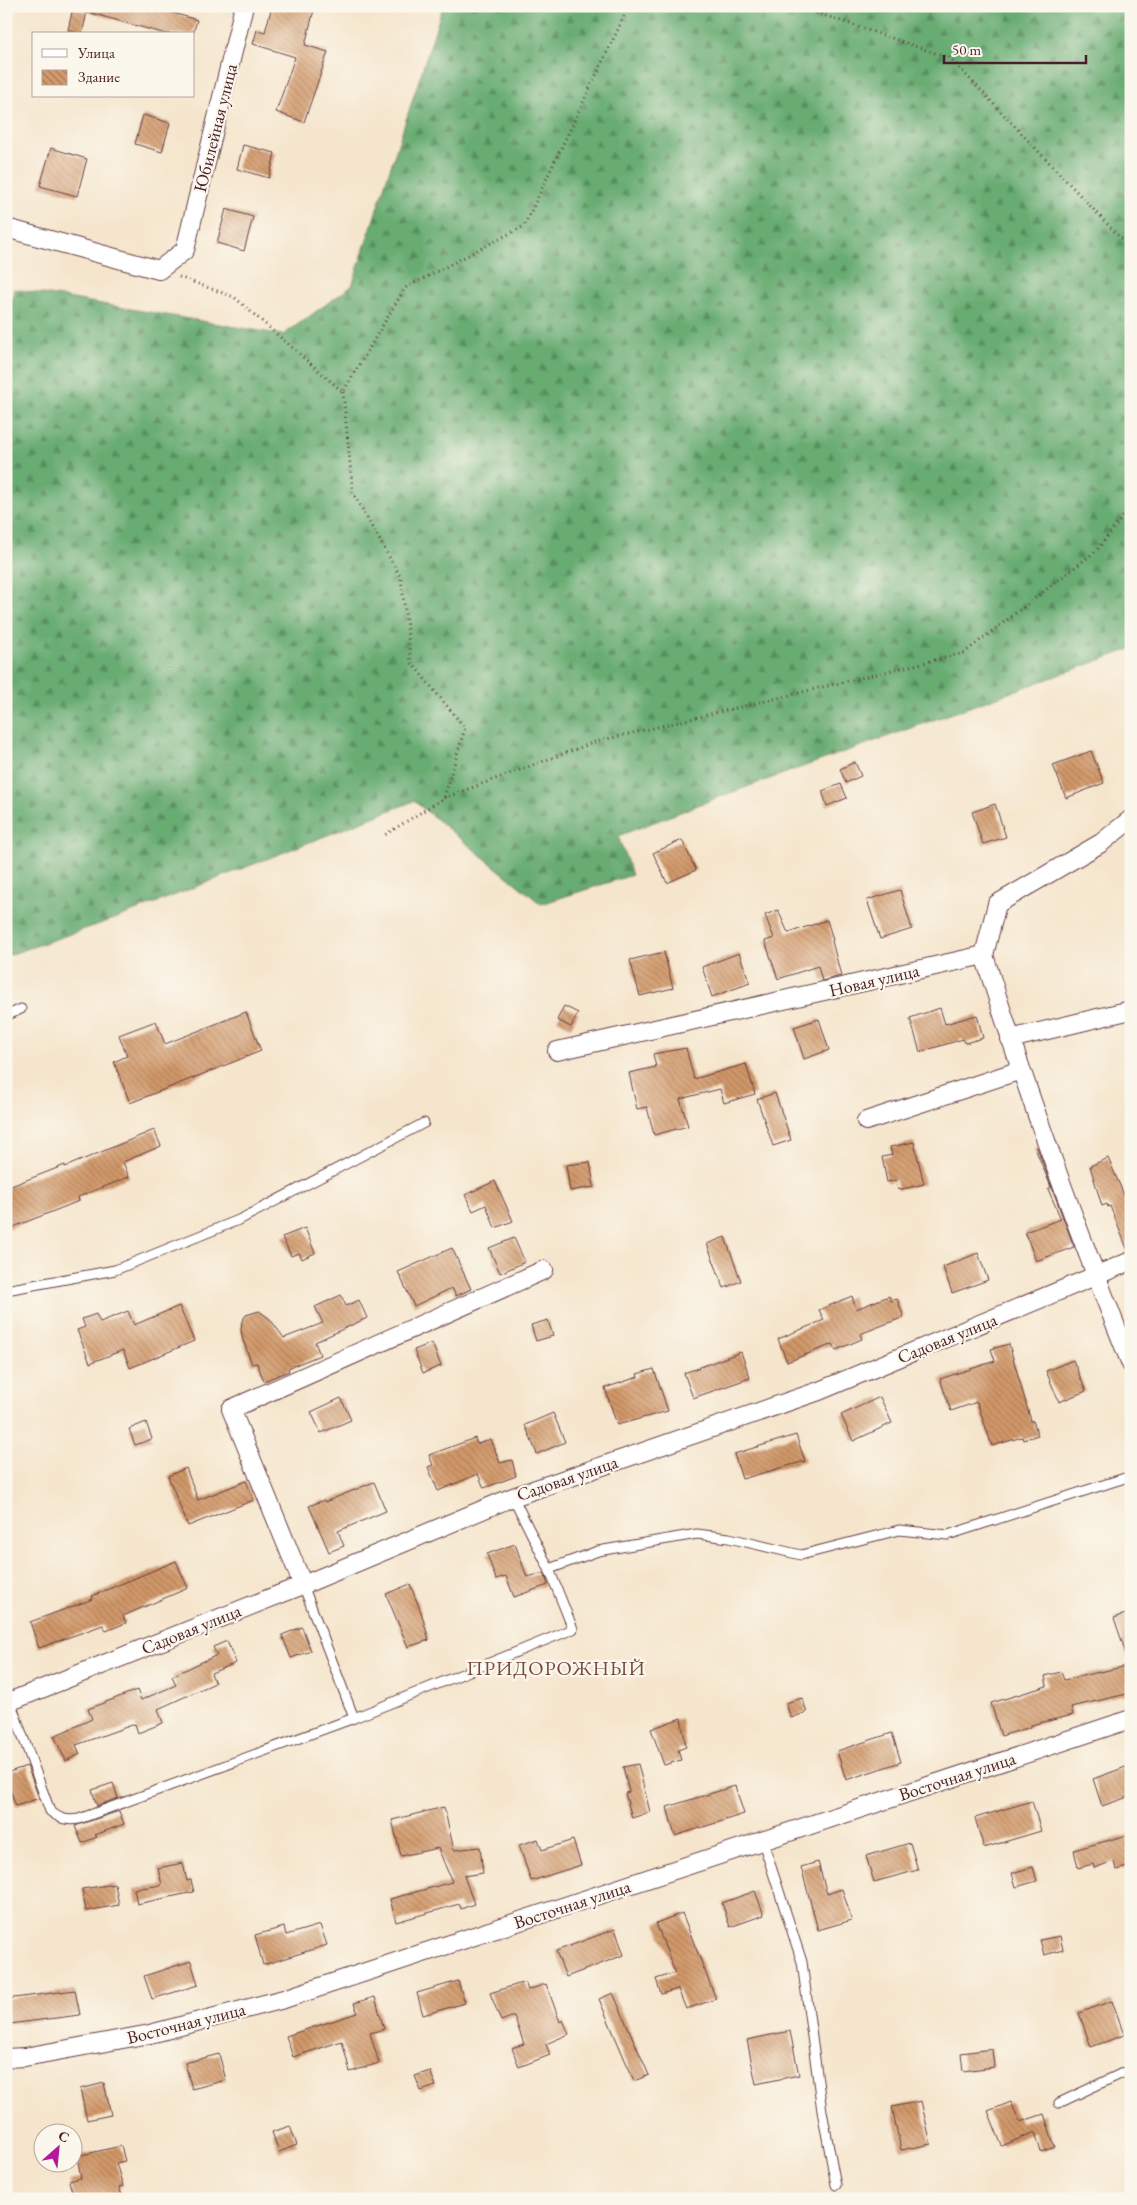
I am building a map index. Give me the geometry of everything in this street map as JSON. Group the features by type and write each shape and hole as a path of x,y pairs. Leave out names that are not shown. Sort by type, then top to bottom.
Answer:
{"street":[{"name":"Юбилейная улица","path":"159,270 185,250 244,6"},
{"path":"6,228 159,270"},
{"path":"1131,820 1101,843 997,904 984,955 1021,1070 1096,1277 1131,1364"},
{"name":"Новая улица","path":"557,1051 984,955"},
{"path":"1010,1039 1131,1010"},
{"path":"866,1121 1021,1070"},
{"name":"Садовая улица","path":"8,1702 303,1584 512,1497 819,1391 1131,1261"},
{"path":"303,1584 231,1409 544,1270"},
{"name":"Восточная улица","path":"6,2058 25,2057 150,2034 284,1999 1131,1719"}],"lane":[{"path":"6,1016 21,1009"},
{"path":"6,1290 115,1270 241,1219 424,1122"},
{"path":"549,1569 598,1551 697,1534 730,1538 801,1555 898,1530 948,1535 1131,1476"},
{"path":"8,1702 50,1811 58,1818 69,1820 354,1718 573,1629 549,1569 512,1497"},
{"path":"303,1584 354,1718"},
{"path":"763,1842 802,1962 822,2111 836,2185"},
{"path":"1059,2103 1131,2069"}],"path":[{"path":"444,798 464,728 411,662 401,578 353,493 343,392 405,288 524,226 629,6"},
{"path":"797,6 950,58 1131,249"},
{"path":"159,270 234,297 343,392"},
{"path":"383,836 444,798 595,742 964,653 1096,551 1131,506"}],"green space":[{"path":"443,6 1131,6 1131,649 719,797 618,836 632,875 541,904 414,801 117,918 6,956 6,322 14,289 283,335 352,286"}],"building":[{"path":"85,6 149,6 197,20 194,32 159,32 87,12 82,32 68,30 73,8 84,11"},
{"path":"272,6 315,6 305,45 328,52 304,122 276,112 295,57 253,44 257,30 265,32"},
{"path":"143,115 170,123 162,152 135,144"},
{"path":"243,145 275,153 269,178 237,169"},
{"path":"51,148 87,159 77,196 40,186"},
{"path":"226,209 253,217 244,251 217,243"},
{"path":"1091,751 1104,783 1066,798 1053,765"},
{"path":"855,762 861,776 846,783 840,769"},
{"path":"841,784 847,798 827,806 822,791"},
{"path":"995,804 1006,837 983,844 972,812"},
{"path":"682,840 696,870 667,883 653,853"},
{"path":"900,890 912,929 880,939 867,900"},
{"path":"778,910 788,933 827,920 841,976 822,981 818,966 778,979 765,941 774,938 765,915"},
{"path":"664,952 673,988 640,996 630,960"},
{"path":"739,953 750,983 712,997 702,967"},
{"path":"564,1006 578,1013 571,1027 557,1020"},
{"path":"940,1008 945,1024 977,1015 983,1038 965,1043 963,1039 920,1052 910,1018"},
{"path":"246,1012 261,1051 130,1103 114,1062 127,1056 119,1035 156,1021 165,1044"},
{"path":"819,1019 829,1050 804,1059 794,1027"},
{"path":"686,1048 694,1079 746,1064 755,1094 724,1103 720,1089 680,1099 688,1126 654,1135 647,1107 637,1109 629,1073 656,1067 653,1054"},
{"path":"775,1093 791,1140 773,1146 757,1099"},
{"path":"154,1130 161,1146 123,1162 129,1177 78,1197 79,1201 6,1230 6,1188 65,1165 65,1167"},
{"path":"914,1142 924,1184 898,1190 896,1180 887,1182 882,1157 892,1155 890,1147"},
{"path":"1037,1147 1074,1247 1036,1261 1025,1232 1061,1219 1048,1189 1051,1187 1035,1148"},
{"path":"1108,1158 1131,1211 1131,1251 1128,1251 1110,1206 1108,1207 1107,1204 1102,1206 1090,1166"},
{"path":"590,1162 594,1187 570,1191 566,1165"},
{"path":"495,1181 513,1221 495,1228 486,1205 473,1211 465,1195"},
{"path":"305,1228 315,1253 302,1259 299,1253 291,1256 282,1237"},
{"path":"725,1237 741,1281 724,1288 707,1244"},
{"path":"514,1238 525,1262 500,1273 489,1248"},
{"path":"452,1248 471,1289 456,1296 452,1288 414,1306 398,1272"},
{"path":"978,1253 988,1280 952,1293 943,1267"},
{"path":"341,1295 346,1306 359,1300 367,1318 315,1342 320,1355 288,1368 289,1371 264,1381 257,1363 252,1364 243,1340 242,1321 246,1315 259,1311 270,1319 284,1338 323,1323 315,1307"},
{"path":"852,1296 856,1309 889,1296 891,1301 897,1299 904,1317 860,1334 862,1339 836,1350 833,1344 787,1362 778,1339 824,1320 819,1310"},
{"path":"179,1306 194,1341 130,1368 123,1350 90,1363 77,1330 85,1327 82,1319 96,1314 100,1322 128,1311 134,1325"},
{"path":"548,1320 553,1336 536,1341 531,1325"},
{"path":"432,1343 441,1366 423,1373 414,1350"},
{"path":"1009,1344 1031,1421 1033,1421 1038,1435 1023,1440 1022,1437 992,1446 977,1402 951,1411 940,1379 995,1361 991,1349"},
{"path":"741,1352 750,1378 693,1398 684,1373"},
{"path":"1073,1360 1086,1391 1059,1402 1046,1371"},
{"path":"654,1369 668,1411 617,1425 605,1388 638,1377 637,1374"},
{"path":"880,1397 892,1423 853,1441 841,1415"},
{"path":"341,1398 351,1420 321,1433 311,1412"},
{"path":"553,1413 565,1442 537,1454 525,1425"},
{"path":"146,1422 152,1439 135,1445 129,1429"},
{"path":"796,1435 805,1461 742,1479 734,1454"},
{"path":"475,1438 477,1444 491,1439 500,1463 512,1460 516,1476 484,1488 478,1474 438,1491 428,1467 433,1465 429,1455"},
{"path":"186,1468 198,1500 246,1481 254,1500 188,1526 168,1476"},
{"path":"374,1482 386,1511 338,1531 344,1546 329,1552 309,1506 324,1500 325,1502"},
{"path":"515,1544 527,1577 544,1573 548,1585 514,1597 506,1576 496,1579 487,1554"},
{"path":"176,1561 188,1588 123,1616 126,1623 106,1631 103,1625 39,1648 30,1622 93,1599 92,1596"},
{"path":"410,1584 429,1640 408,1647 386,1594"},
{"path":"1131,1612 1131,1658 1128,1659 1114,1618"},
{"path":"302,1627 311,1651 291,1658 282,1635"},
{"path":"227,1641 236,1663 211,1673 215,1683 158,1709 163,1723 138,1733 135,1724 76,1745 80,1754 66,1761 54,1736 92,1719 88,1709 137,1690 141,1700 176,1685 172,1676 217,1655 213,1647"},
{"path":"1131,1665 1131,1693 1071,1707 1073,1715 1031,1725 1031,1727 1001,1736 991,1703 1047,1686 1045,1676 1061,1672 1064,1680"},
{"path":"802,1698 807,1712 791,1718 786,1703"},
{"path":"681,1718 686,1747 678,1750 681,1760 664,1765 651,1729"},
{"path":"892,1733 901,1762 846,1780 837,1751"},
{"path":"638,1764 650,1812 632,1818 625,1793 629,1792 623,1767"},
{"path":"1131,1765 1131,1796 1102,1806 1093,1779"},
{"path":"27,1766 39,1798 16,1806 6,1779 6,1773"},
{"path":"113,1783 118,1798 97,1806 92,1790"},
{"path":"735,1786 744,1814 675,1836 667,1807"},
{"path":"1032,1801 1041,1831 984,1848 975,1818"},
{"path":"444,1807 454,1850 480,1847 483,1873 464,1876 474,1904 461,1909 459,1904 396,1922 390,1899 452,1882 438,1848 401,1856 392,1820"},
{"path":"119,1811 124,1824 95,1835 97,1837 82,1843 75,1826"},
{"path":"1131,1834 1131,1866 1116,1870 1114,1861 1094,1868 1093,1864 1078,1868 1074,1850"},
{"path":"538,1839 542,1850 573,1840 581,1865 531,1881 519,1845"},
{"path":"910,1843 918,1870 874,1882 866,1856"},
{"path":"818,1862 827,1894 842,1889 852,1920 818,1930 801,1867"},
{"path":"183,1863 187,1881 191,1880 194,1892 137,1904 134,1889 162,1885 158,1868"},
{"path":"1033,1867 1037,1881 1016,1887 1012,1873"},
{"path":"115,1884 119,1905 86,1911 82,1889"},
{"path":"755,1891 764,1915 730,1927 722,1903"},
{"path":"682,1913 716,1999 686,2009 678,1989 661,1994 656,1979 675,1973 656,1923"},
{"path":"320,1925 327,1945 263,1965 255,1935 284,1927 286,1935"},
{"path":"615,1929 624,1955 566,1977 556,1951"},
{"path":"1060,1936 1063,1950 1044,1955 1040,1940"},
{"path":"191,1961 198,1985 152,1999 144,1976"},
{"path":"458,1981 465,2003 423,2015 417,1993"},
{"path":"525,1982 528,1990 546,1984 560,2022 563,2020 569,2034 546,2044 550,2055 519,2067 512,2048 524,2044 514,2016 501,2021 490,1993"},
{"path":"75,1990 80,2015 9,2024 6,1999"},
{"path":"613,1993 649,2075 634,2081 599,1999"},
{"path":"375,1997 384,2029 370,2033 379,2063 350,2072 342,2041 293,2057 286,2036 357,2013 354,2003"},
{"path":"1112,2001 1124,2035 1091,2047 1079,2013"},
{"path":"790,2031 799,2075 756,2084 747,2040"},
{"path":"992,2049 994,2067 963,2071 961,2053"},
{"path":"219,2054 226,2080 192,2089 185,2063"},
{"path":"430,2071 436,2086 421,2091 415,2076"},
{"path":"104,2083 111,2115 87,2120 80,2089"},
{"path":"921,2101 931,2144 901,2150 892,2107"},
{"path":"1011,2102 1020,2122 1044,2114 1055,2147 1041,2152 1035,2132 1002,2146 988,2111"},
{"path":"290,2126 297,2145 279,2152 272,2132"},
{"path":"121,2146 125,2161 116,2163 123,2186 119,2187 123,2199 74,2199 69,2181 81,2178 82,2155"}],"district":[{"name":"ПРИДОРОЖНЫЙ","path":"556,1668"}]}
